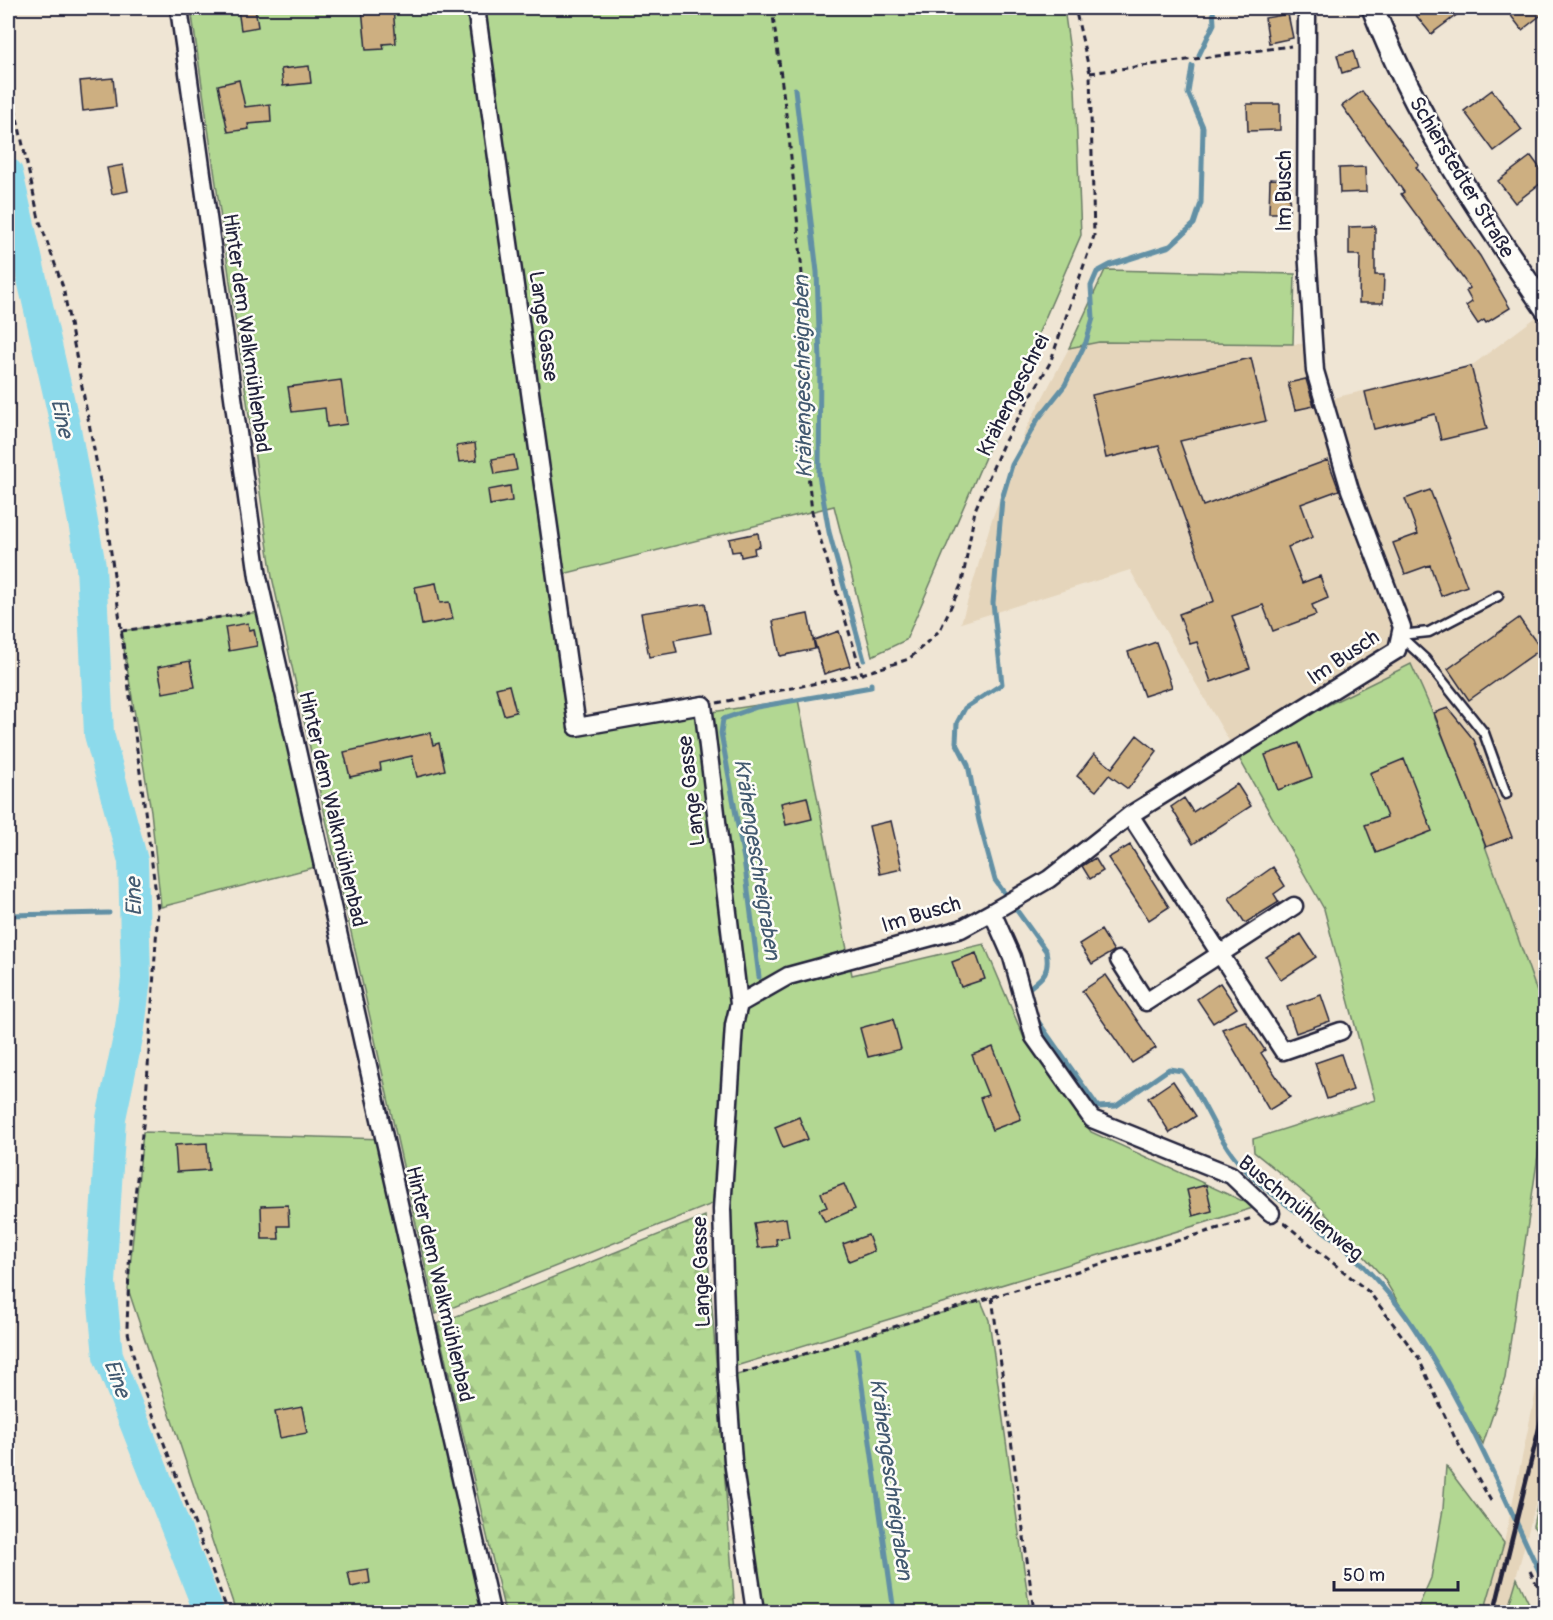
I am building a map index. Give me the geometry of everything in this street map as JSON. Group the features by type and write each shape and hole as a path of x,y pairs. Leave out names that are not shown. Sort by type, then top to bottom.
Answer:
{"street":[{"name":"Hinter dem Walkmühlenbad","path":"179,8 258,577 491,1612"},
{"name":"Lange Gasse","path":"477,8 577,727 703,705 739,1004 734,1025 722,1209 727,1378 733,1461 755,1612"},
{"name":"Im Busch","path":"739,1004 788,976 961,929 1049,879 1130,815 1369,670 1397,650 1402,627 1350,490 1315,371 1306,235 1307,8"},
{"name":"Schierstedter Straße","path":"1373,8 1389,50 1440,148 1545,309"},
{"path":"1130,815 1283,1051 1341,1031"},
{"name":"Buschmühlenweg","path":"1002,906 1012,957 1034,1037 1092,1119 1231,1175 1271,1213"},
{"path":"1119,960 1146,1002 1293,906"}],"lane":[{"path":"1400,635 1429,632 1498,596"},
{"path":"1400,635 1425,659 1484,734 1506,794"}],"path":[{"path":"772,8 789,136 806,317 805,445 812,512 862,674"},
{"name":"Krähengeschrei","path":"703,705 862,674 909,658 940,630 962,583 975,510 1003,444 1050,363 1094,236 1090,73 1075,8"},
{"path":"1090,73 1308,44"},
{"path":"8,89 14,104 39,219 63,287 105,507 158,909 146,1099 130,1240 127,1328 138,1374 228,1612"},
{"path":"122,631 266,611"},
{"path":"727,1378 1271,1213"},
{"name":"Buschmühlenweg","path":"1271,1213 1370,1293 1418,1357 1455,1438 1491,1501"},
{"path":"992,1298 1034,1612"},
{"path":"1530,1570 1545,1602"}],"shaded area":[{"path":"1539,315 1545,722 1545,998 1537,992 1486,847 1434,713 1235,751 1130,570 961,623 992,519 1026,429 1069,348 1099,342 1314,344 1326,405 1337,397 1471,366"},
{"path":"1545,1348 1545,1460 1535,1506 1507,1612 1484,1612 1504,1543"}],"green space":[{"path":"191,8 1064,8 1075,88 1081,235 906,640 872,656 834,506 551,577 574,733 798,699 852,975 984,944 1024,1038 1091,1132 1256,1207 736,1366 727,1198 436,1314 272,577"},
{"path":"1105,270 1295,274 1293,344 1099,342 1069,348"},
{"path":"266,611 323,865 161,907 151,811 121,631"},
{"path":"1411,664 1462,785 1537,992 1545,998 1545,1108 1505,1378 1483,1444 1383,1277 1312,1199 1254,1152 1253,1139 1375,1100 1324,909 1235,751"},
{"path":"143,1132 385,1139 491,1612 236,1612 128,1289"},
{"path":"705,1216 735,1612 505,1612 437,1324"},
{"path":"981,1301 989,1320 1030,1612 755,1612 727,1378"},
{"path":"1446,1466 1504,1543 1484,1612 1416,1612 1431,1578 1443,1509"},
{"path":"1545,1470 1546,1541 1533,1526"},
{"path":"1517,1578 1533,1612 1507,1612"}],"building":[{"path":"255,8 258,27 241,30 238,9"},
{"path":"362,8 393,8 396,43 383,44 384,49 366,50"},
{"path":"1410,8 1466,8 1431,34"},
{"path":"1505,8 1545,8 1545,12 1522,30"},
{"path":"1288,14 1293,38 1269,43 1265,18"},
{"path":"1353,51 1358,68 1342,73 1337,55"},
{"path":"309,66 311,83 283,86 281,69"},
{"path":"113,78 116,107 83,111 80,81"},
{"path":"239,80 245,107 270,104 271,122 248,124 249,129 228,132 218,85"},
{"path":"1492,90 1522,130 1494,151 1464,111"},
{"path":"1362,91 1419,165 1416,167 1480,256 1510,308 1486,323 1484,320 1478,324 1466,306 1472,302 1466,291 1470,288 1401,194 1404,192 1342,106"},
{"path":"1247,104 1280,104 1280,130 1248,131"},
{"path":"1531,156 1545,175 1545,180 1515,203 1498,181"},
{"path":"123,165 128,191 112,194 107,168"},
{"path":"1365,167 1366,192 1340,193 1339,168"},
{"path":"1270,179 1290,180 1289,213 1269,213"},
{"path":"1375,226 1375,275 1384,275 1383,303 1359,303 1360,255 1349,255 1349,227"},
{"path":"1251,358 1266,421 1180,441 1203,506 1328,460 1339,490 1301,504 1313,537 1288,547 1302,583 1320,576 1328,598 1312,605 1316,615 1273,631 1263,605 1232,616 1250,668 1211,682 1197,642 1190,644 1179,614 1214,601 1159,446 1106,458 1092,395"},
{"path":"1471,366 1487,429 1441,440 1435,414 1374,429 1365,392"},
{"path":"1306,379 1314,406 1295,410 1288,383"},
{"path":"341,380 347,424 327,427 325,408 292,412 288,387"},
{"path":"475,443 477,460 459,462 456,446"},
{"path":"514,455 517,470 495,474 492,459"},
{"path":"510,486 512,501 490,505 488,490"},
{"path":"1430,490 1467,586 1441,596 1430,565 1405,574 1393,543 1418,534 1405,499"},
{"path":"758,533 760,546 754,548 755,554 741,557 740,551 732,552 729,539"},
{"path":"436,583 440,603 449,602 453,619 422,625 415,587"},
{"path":"705,603 711,633 674,640 677,652 649,657 641,613"},
{"path":"808,614 815,649 780,656 773,621"},
{"path":"1519,618 1541,649 1469,700 1448,669"},
{"path":"248,623 249,630 254,629 257,646 229,651 225,627"},
{"path":"839,631 850,666 824,674 814,640"},
{"path":"1156,642 1172,687 1144,696 1128,652"},
{"path":"190,661 195,687 163,693 158,667"},
{"path":"509,685 516,712 504,715 496,688"},
{"path":"1448,708 1474,740 1512,837 1486,847 1434,713"},
{"path":"430,733 433,745 439,743 445,770 417,777 412,756 380,763 381,770 350,777 344,752"},
{"path":"1137,735 1157,751 1128,789 1109,775 1096,791 1077,776 1094,754 1112,768"},
{"path":"1299,743 1312,777 1278,790 1265,755"},
{"path":"1404,759 1432,831 1376,853 1365,825 1387,817 1370,773"},
{"path":"1237,784 1251,806 1193,844 1171,807 1184,798 1193,812"},
{"path":"807,797 812,819 786,825 781,803"},
{"path":"891,821 902,869 880,874 869,826"},
{"path":"1130,845 1169,907 1149,920 1108,858"},
{"path":"1095,858 1103,871 1090,879 1082,866"},
{"path":"1273,867 1285,886 1274,894 1279,902 1245,923 1229,898"},
{"path":"1101,930 1114,951 1092,964 1079,944"},
{"path":"1301,934 1316,957 1281,980 1266,957"},
{"path":"976,953 985,979 961,987 952,962"},
{"path":"1106,975 1156,1048 1132,1063 1082,991"},
{"path":"1220,983 1237,1008 1213,1023 1197,999"},
{"path":"1321,995 1330,1021 1296,1033 1287,1007"},
{"path":"893,1019 901,1049 868,1057 860,1028"},
{"path":"1245,1021 1265,1050 1261,1053 1290,1097 1269,1110 1222,1029"},
{"path":"993,1047 1021,1119 992,1130 980,1098 988,1095 972,1055"},
{"path":"1341,1054 1353,1090 1327,1099 1315,1063"},
{"path":"1173,1081 1196,1116 1170,1133 1148,1098"},
{"path":"799,1117 808,1139 783,1148 775,1127"},
{"path":"207,1143 209,1170 177,1172 175,1145"},
{"path":"844,1184 855,1209 825,1222 819,1210 827,1207 821,1193"},
{"path":"1206,1185 1212,1211 1193,1216 1187,1190"},
{"path":"288,1205 289,1226 278,1226 279,1239 262,1239 261,1206"},
{"path":"786,1218 789,1237 776,1239 777,1246 758,1248 754,1223"},
{"path":"868,1235 874,1251 849,1261 843,1244"},
{"path":"302,1407 307,1433 280,1438 275,1412"},
{"path":"368,1569 370,1583 351,1587 348,1572"}],"waterway":[{"path":"1199,55 1214,24 1213,8"},
{"path":"1024,992 1046,971 1046,951 995,880 979,821 968,765 956,742 957,723 965,708 1002,684 993,603 1002,499 1012,465 1038,419 1065,385 1086,342 1093,318 1091,286 1097,272 1110,265 1170,246 1194,224 1201,203 1203,127 1188,93 1192,66"},
{"name":"Krähengeschreigraben","path":"795,89 817,272 820,361 819,475 829,532 864,660"},
{"name":"Eine","path":"8,173 66,429 91,566 99,734 133,861 136,979 130,1028 111,1118 101,1283 108,1356 209,1612"},
{"name":"Krähengeschreigraben","path":"759,977 744,859 721,733 723,719 757,707 871,687 871,684"},
{"path":"8,915 109,913"},
{"path":"1037,1020 1098,1107 1116,1106 1169,1069 1182,1071 1198,1094 1225,1143 1242,1166 1276,1197 1338,1242 1374,1277 1406,1316 1464,1413 1546,1586"},
{"name":"Krähengeschreigraben","path":"857,1350 894,1612"}],"railway":[{"path":"1494,1612 1546,1400"}]}
